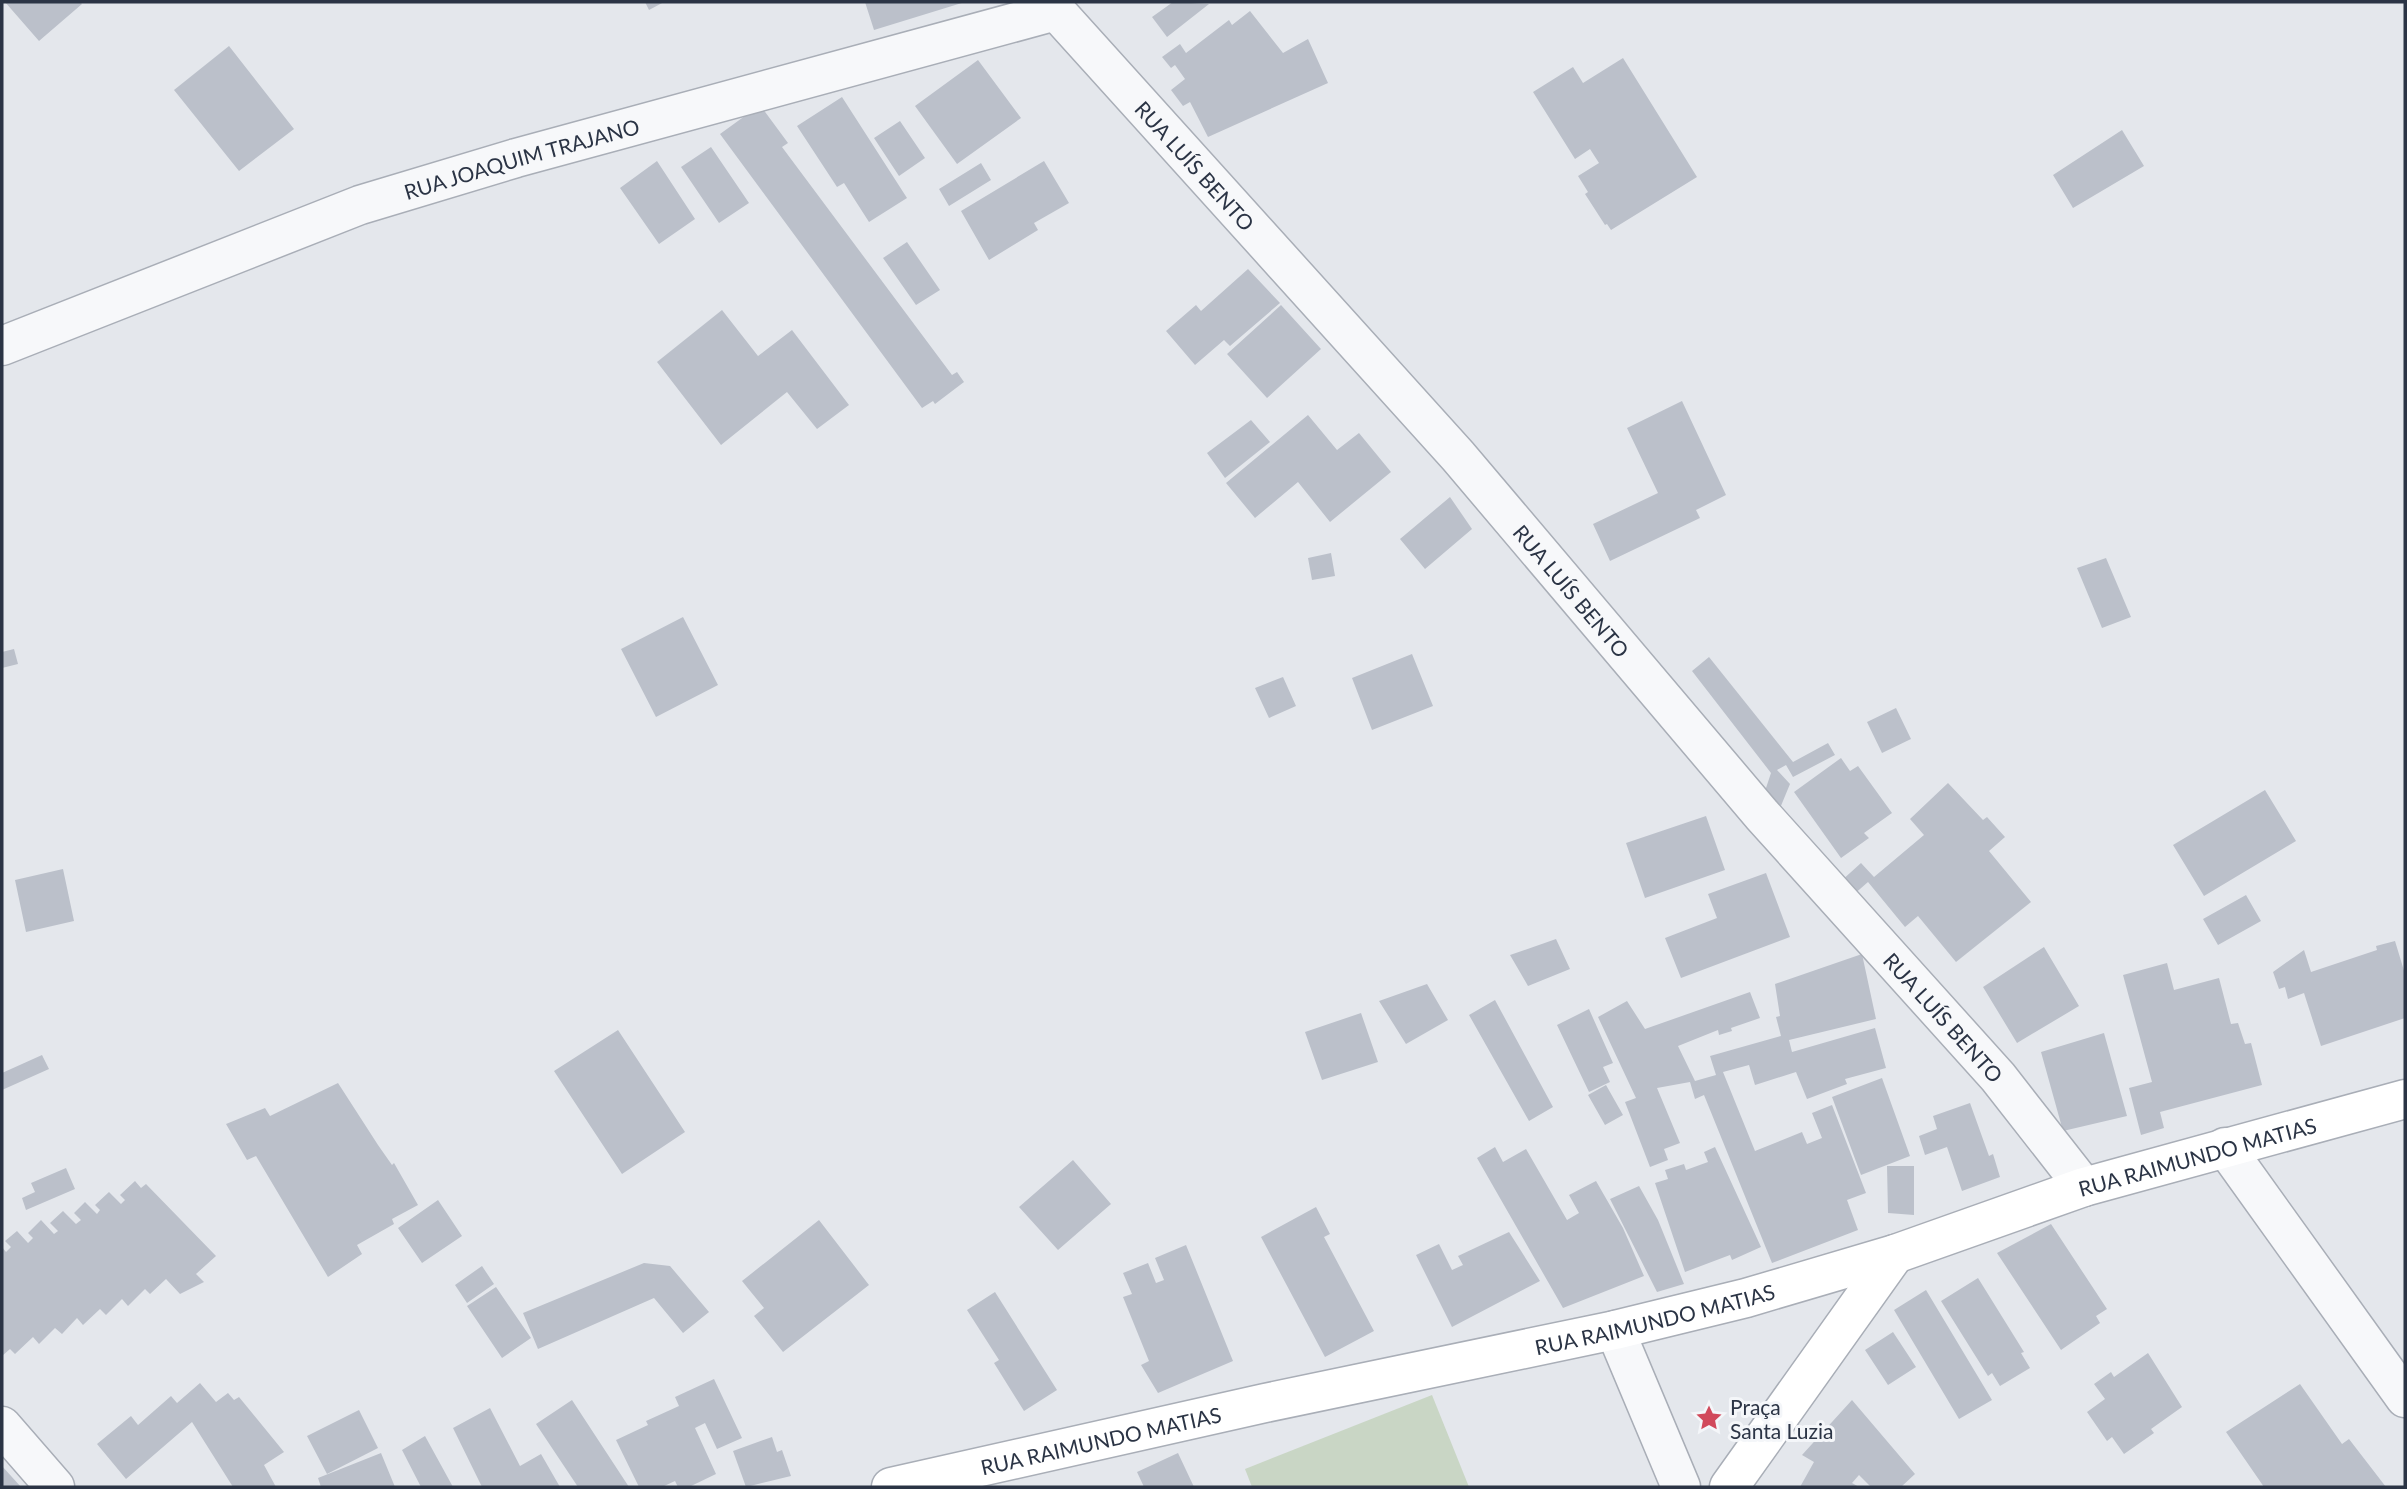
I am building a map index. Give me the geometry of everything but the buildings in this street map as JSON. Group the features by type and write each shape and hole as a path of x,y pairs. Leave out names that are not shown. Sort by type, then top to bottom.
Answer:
{"street":[{"name":"RUA JOAQUIM TRAJANO","path":"2,346 360,205 1052,6"},
{"name":"RUA LUÍS BENTO","path":"1052,6 1458,456 1762,815 1990,1068 2084,1187"},
{"name":"RUA RAIMUNDO MATIAS","path":"891,1487 1265,1403 1615,1330 1746,1298 1895,1254 2084,1187 2405,1099"},
{"path":"2225,1147 2405,1398"},
{"path":"1730,1487 1895,1254"},
{"path":"1615,1330 1681,1487"},
{"path":"2,1426 55,1487"}],"green space":[{"path":"1432,1395 1469,1487 1252,1487 1245,1469"}],"place":[{"name":"Praça Santa Luzia","path":"1709,1418"}]}
